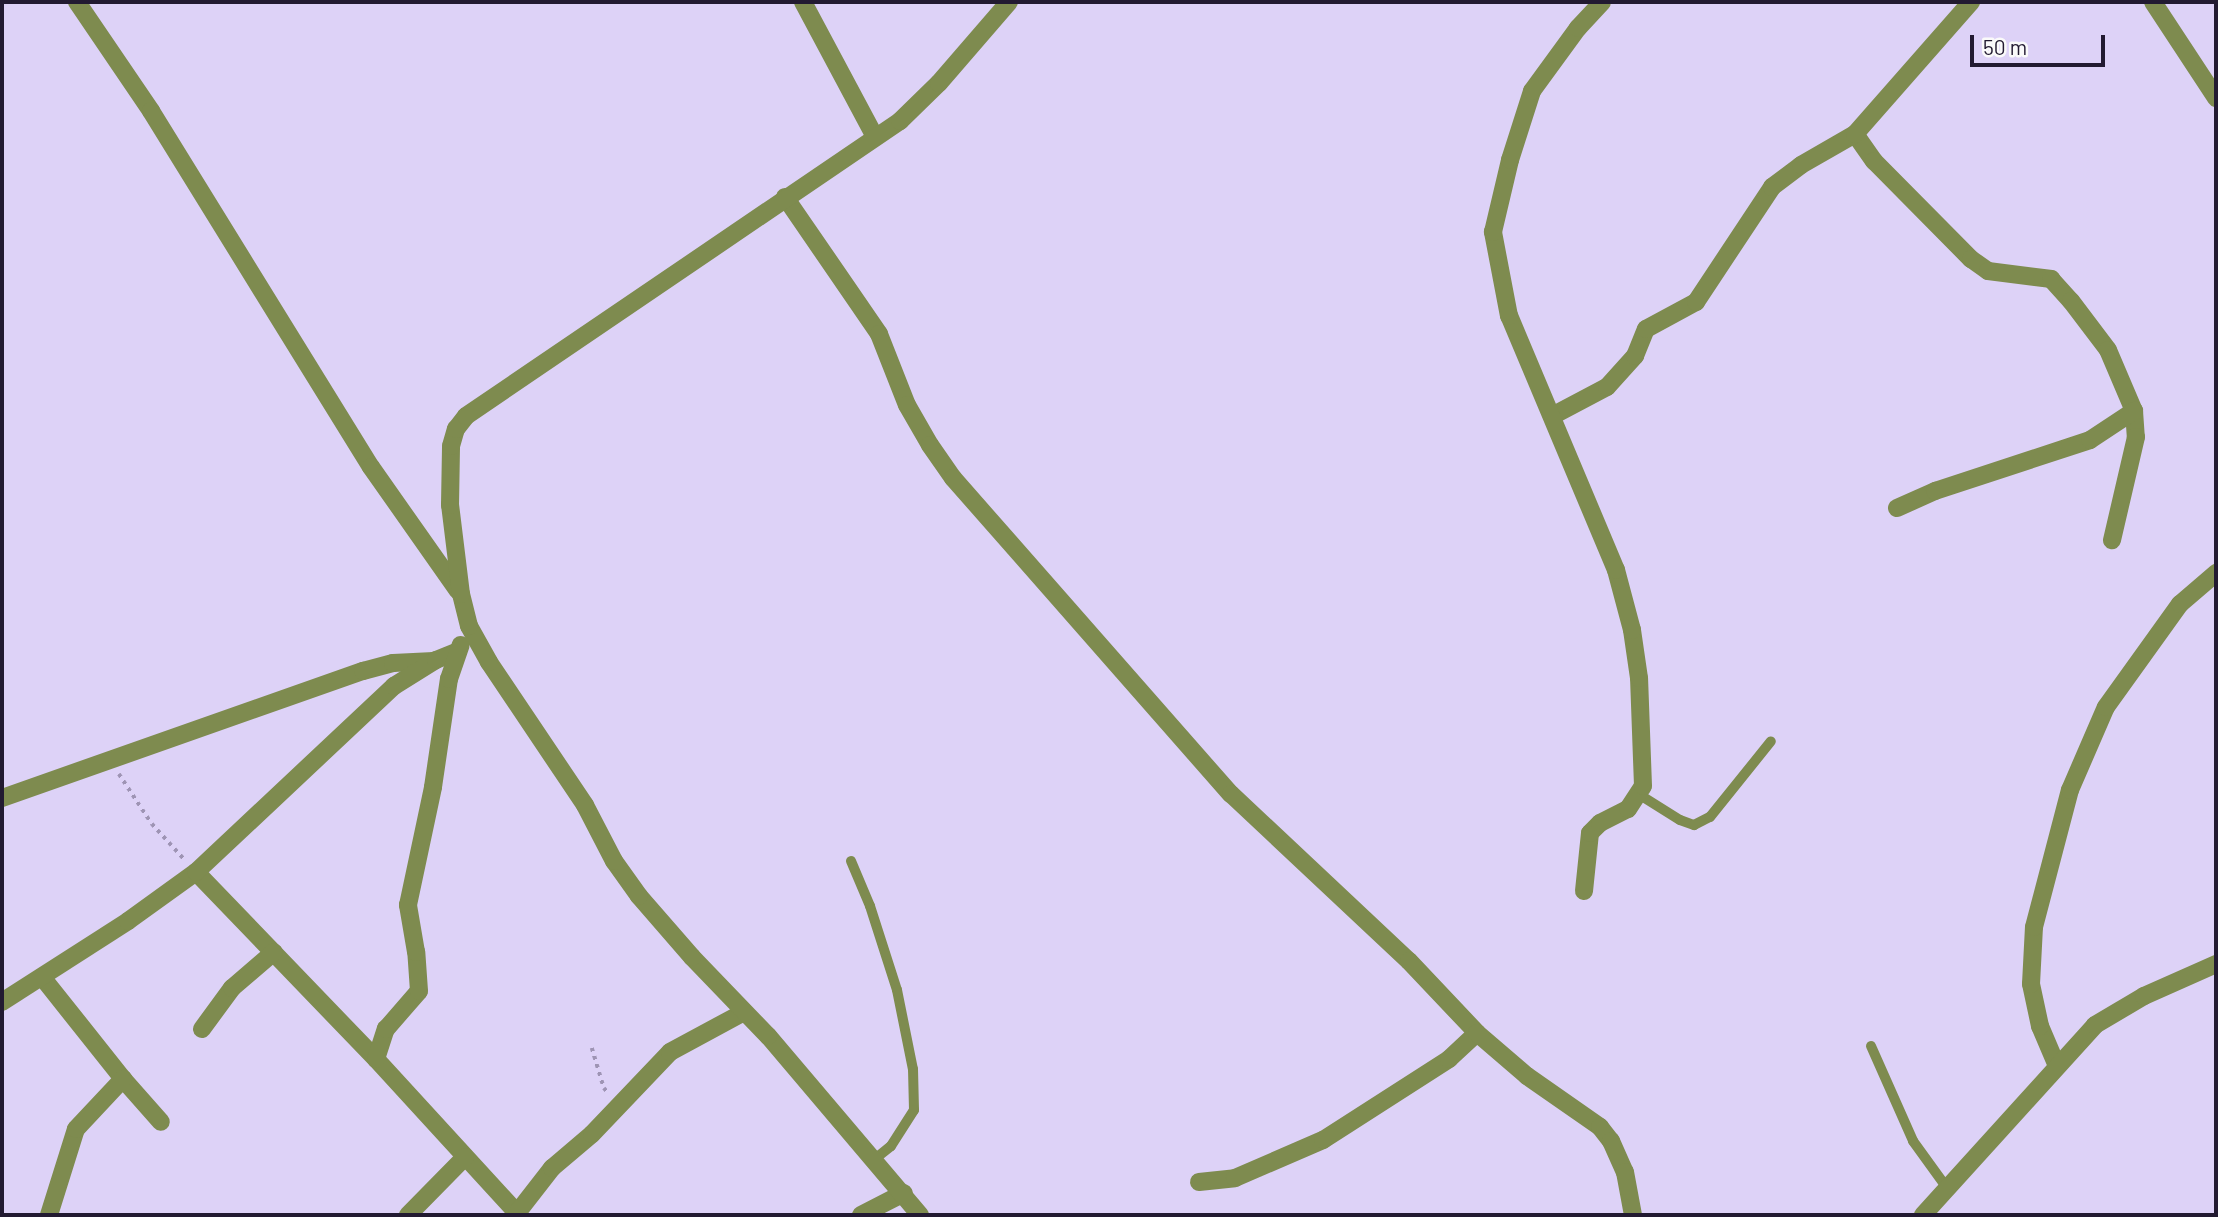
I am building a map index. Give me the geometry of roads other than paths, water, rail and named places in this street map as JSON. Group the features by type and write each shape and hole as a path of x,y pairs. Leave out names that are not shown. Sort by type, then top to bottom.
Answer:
{"street":[{"path":"77,2 151,111 371,467 460,594"},
{"path":"803,2 874,138"},
{"path":"920,1215 875,1159 692,957 614,860 585,804 469,626 460,594 450,505 450,475 456,429 466,416 900,121 1009,2"},
{"path":"1584,891 1590,834 1600,823 1628,809 1640,795 1644,760 1639,724 1639,678 1632,630 1616,570 1509,316 1493,232 1510,160 1532,91 1578,28 1602,2"},
{"path":"1552,416 1607,387 1635,356 1646,329 1696,302 1772,187 1801,165 1855,134 1971,2"},
{"path":"2153,2 2216,98"},
{"path":"1855,134 1874,160 1971,259 1988,271 2051,279 2071,300 2108,350 2134,411 2136,437 2112,540"},
{"path":"785,197 879,334 907,405 953,478 1231,794 1409,961 1478,1033 1527,1076 1600,1127 1611,1141 1625,1172 1633,1215"},
{"path":"1897,508 1935,491 2090,440 2134,411"},
{"path":"2057,1066 2040,1026 2031,984 2034,928 2070,790 2106,707 2180,604 2216,573"},
{"path":"376,1059 386,1029 418,991 416,952 408,905 433,787 449,679 469,626"},
{"path":"2,1002 196,872 394,686 436,660 458,651"},
{"path":"2,798 363,671 393,663 436,660"},
{"path":"196,872 376,1059 518,1214 552,1168 619,1107 670,1052 744,1012"},
{"path":"202,1029 232,988 274,952"},
{"path":"1923,1215 2095,1025 2144,996 2170,988 2216,964"},
{"path":"43,977 123,1079 161,1122"},
{"path":"1199,1182 1235,1178 1323,1140 1449,1059 1478,1033"},
{"path":"49,1215 76,1129 123,1079"},
{"path":"408,1215 465,1157"},
{"path":"861,1215 904,1193"}],"lane":[{"path":"1640,795 1680,820 1694,825 1710,817 1771,741"},
{"path":"851,861 870,906 897,990 913,1069 914,1110 891,1146 875,1159"},
{"path":"1871,1046 1913,1141 1947,1188"}]}
